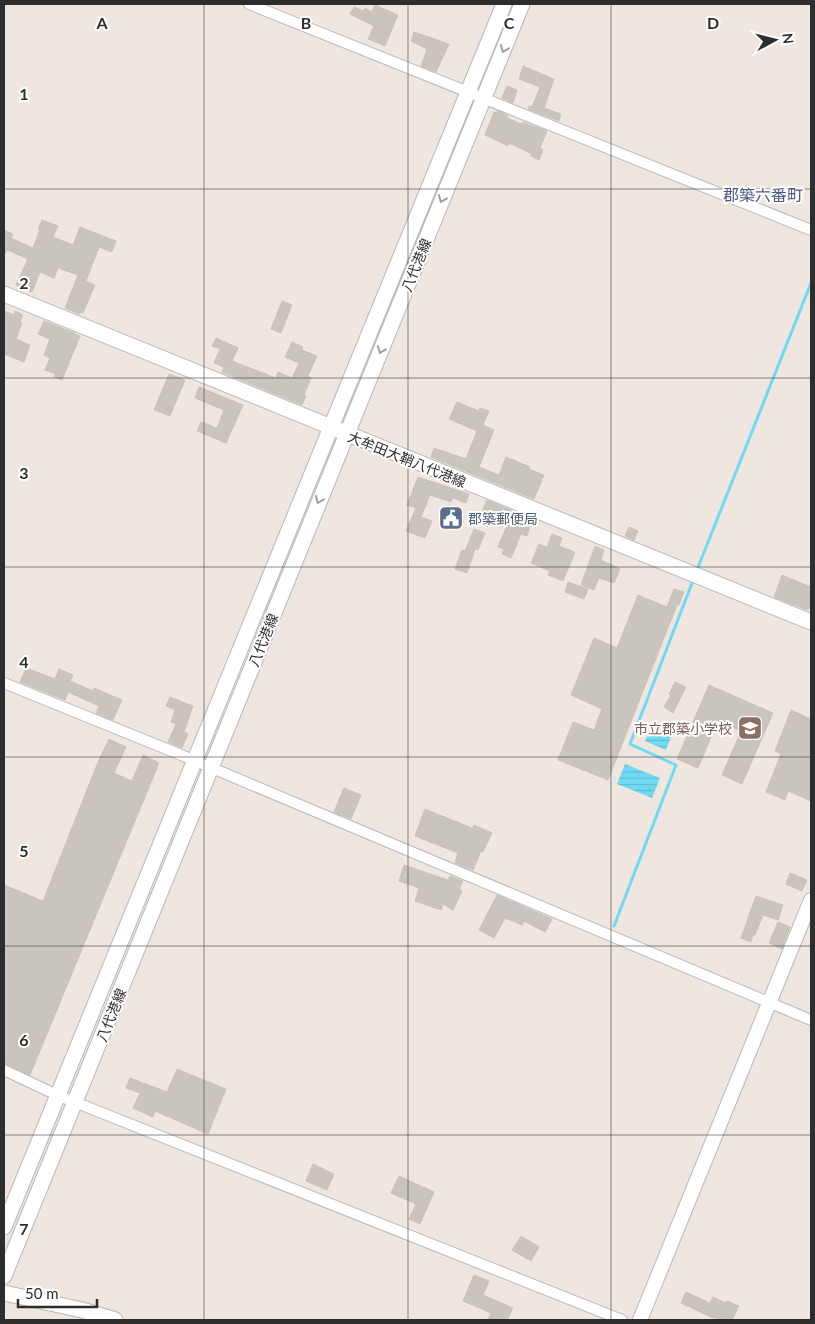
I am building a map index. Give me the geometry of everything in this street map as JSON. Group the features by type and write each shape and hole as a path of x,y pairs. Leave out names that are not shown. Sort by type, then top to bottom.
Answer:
{"main road":[{"name":"八代港線","path":"4,1227 504,4"},
{"name":"八代港線","path":"4,1276 522,4"},
{"name":"大牟田大鞘八代港線","path":"4,294 811,622"},
{"path":"4,1293 82,1310 115,1320"}],"street":[{"path":"249,4 811,230"},
{"path":"4,683 811,1020"},
{"path":"640,1320 811,900"},
{"path":"4,1070 76,1102 622,1320"}],"water":[{"path":"651,729 671,737 666,750 645,741"},
{"path":"625,764 660,778 652,798 617,784"}],"building":[{"path":"375,5 398,15 385,46 368,39 374,26 350,14 354,7 363,11 365,8 372,12"},
{"path":"414,32 449,44 436,72 421,66 427,49 411,41"},
{"path":"523,66 554,79 544,108 561,114 559,121 528,109 529,106 532,107 540,87 519,79"},
{"path":"507,86 517,90 513,103 502,98"},
{"path":"497,111 508,116 507,118 522,124 523,122 547,131 540,148 543,150 539,160 531,156 532,154 509,143 508,146 485,135 494,112 497,113"},
{"path":"42,220 58,226 53,237 73,245 80,227 116,241 112,252 99,247 86,281 95,285 83,313 80,312 79,314 65,308 78,275 58,268 54,278 40,272 32,292 16,285 28,259 7,250 4,256 4,230 13,234 11,238 33,248"},
{"path":"282,301 292,305 281,333 271,329"},
{"path":"4,311 14,315 15,311 23,315 16,339 30,345 24,362 4,354"},
{"path":"44,321 80,336 62,380 54,377 56,374 45,370 50,358 44,355 50,339 38,334"},
{"path":"216,338 238,348 232,361 276,378 278,372 292,378 299,363 285,357 292,342 303,347 302,350 317,356 308,376 311,378 302,405 222,372 224,367 214,363 220,349 212,346"},
{"path":"169,374 185,380 170,416 154,410"},
{"path":"199,387 243,405 226,443 197,431 201,422 217,428 224,410 195,398"},
{"path":"457,402 479,411 480,408 489,411 483,425 494,430 479,467 499,475 506,457 544,475 534,499 431,457 434,448 466,459 477,431 449,419"},
{"path":"418,477 469,494 466,503 453,498 451,502 430,495 421,517 432,521 425,538 406,531 416,508 407,505"},
{"path":"487,500 522,515 519,522 530,526 527,536 521,534 511,558 502,554 504,549 498,547 508,523 482,512"},
{"path":"629,527 638,531 634,540 625,536"},
{"path":"474,529 485,533 478,550 475,549 467,573 455,569 462,550 465,551"},
{"path":"552,534 562,538 559,546 575,552 563,581 548,575 550,571 531,563 539,544 547,547"},
{"path":"595,546 604,550 601,560 620,569 614,583 599,578 594,590 581,585"},
{"path":"782,575 811,587 811,609 808,608 807,610 774,597"},
{"path":"568,582 588,589 584,599 565,592"},
{"path":"674,589 684,592 679,605 677,605 608,780 558,760 573,722 594,730 602,709 571,695 594,638 617,648 638,595 667,607"},
{"path":"26,668 55,679 59,669 73,675 70,681 93,691 94,688 122,700 113,720 96,713 99,706 68,692 65,700 20,682"},
{"path":"675,682 686,687 673,713 664,707 671,695 669,694"},
{"path":"709,685 773,713 742,784 722,775 741,731 718,721 698,768 677,759"},
{"path":"170,697 193,706 184,732 188,734 182,748 168,742 176,724 171,722 175,710 166,706"},
{"path":"791,710 811,719 811,801 788,791 785,800 766,792 781,754 775,751"},
{"path":"109,739 126,747 114,773 132,781 143,755 159,763 30,1075 4,1063 4,885 43,901 98,762"},
{"path":"344,788 361,795 351,819 334,812"},
{"path":"425,809 472,828 474,825 492,833 483,852 481,851 473,870 455,863 458,853 415,836"},
{"path":"404,865 448,880 450,876 463,881 459,889 462,891 453,910 443,904 441,910 415,901 419,888 399,881"},
{"path":"790,873 807,880 802,891 786,884"},
{"path":"497,895 552,919 545,932 524,921 522,925 505,918 494,938 479,930"},
{"path":"756,896 783,905 778,920 763,915 751,942 741,938"},
{"path":"778,922 790,927 782,949 769,943"},
{"path":"177,1069 226,1089 208,1134 155,1111 153,1117 133,1108 140,1093 126,1088 130,1078 167,1092"},
{"path":"313,1164 334,1174 327,1190 306,1181"},
{"path":"399,1176 434,1192 420,1224 409,1219 416,1204 391,1193"},
{"path":"521,1236 539,1247 531,1261 512,1250"},
{"path":"474,1275 489,1281 483,1295 513,1308 507,1320 488,1320 491,1313 463,1301"},
{"path":"686,1292 710,1303 713,1297 739,1306 732,1320 713,1318 681,1303"}],"waterway":[{"path":"697,570 811,283"},
{"path":"614,926 676,765 630,744 694,578"}],"place":[{"name":"郡築郵便局","path":"451,518"},
{"name":"市立郡築小学校","path":"750,728"}],"district":[{"name":"郡築六番町","path":"763,194"}]}
